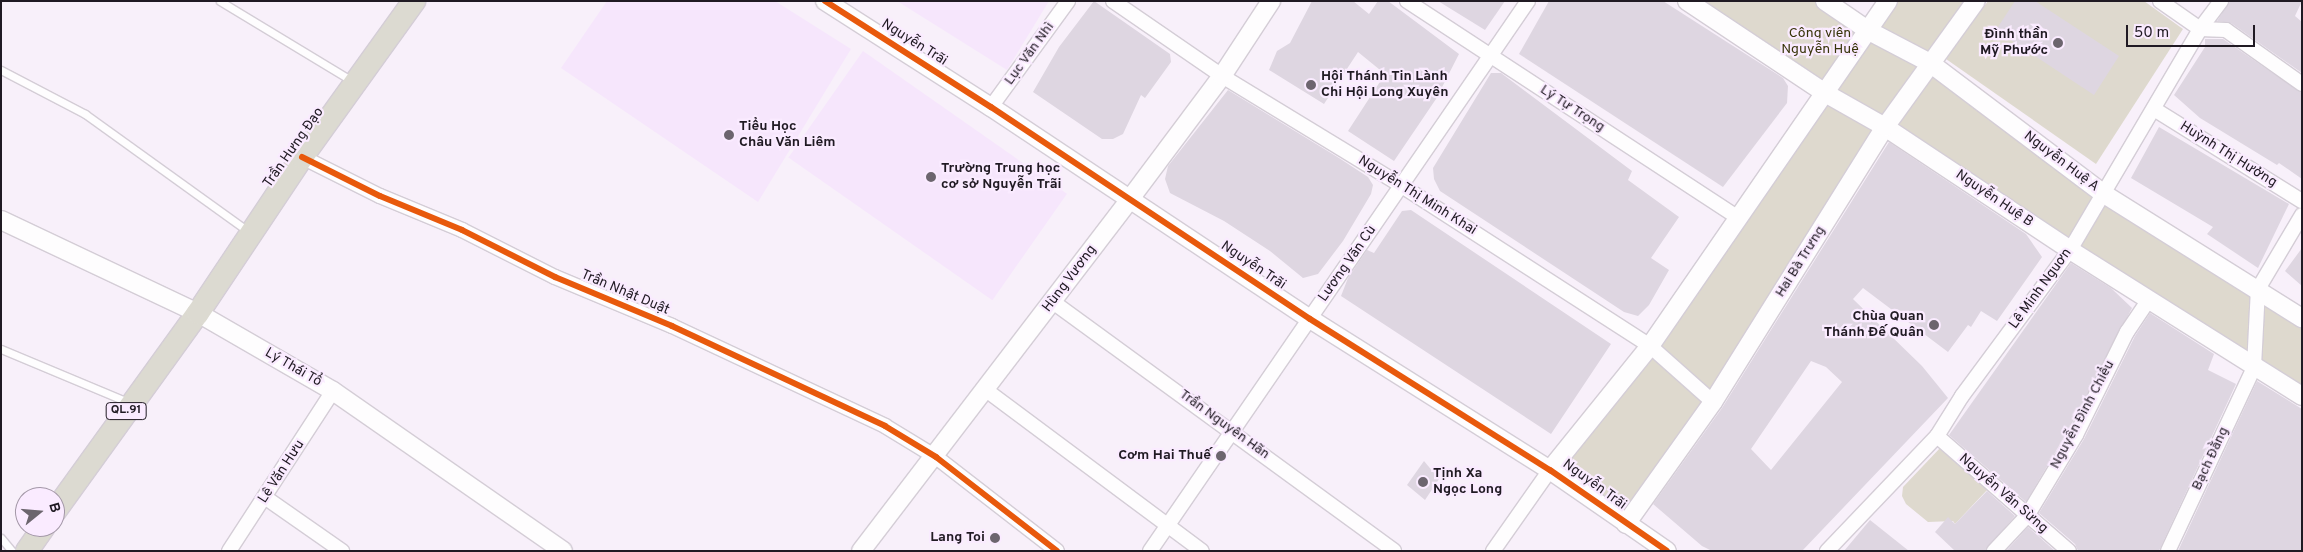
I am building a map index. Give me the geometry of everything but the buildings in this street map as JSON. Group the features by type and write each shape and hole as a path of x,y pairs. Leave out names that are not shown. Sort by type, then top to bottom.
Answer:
{"highway":[{"name":"Trần Hưng Đạo","path":"65,497 198,313 250,232 356,83 406,4"},
{"path":"27,551 37,537"}],"street":[{"name":"Nguyễn Trãi","path":"826,1 992,107 1310,319 1550,470 1667,551"},
{"name":"Lục Văn Nhì","path":"992,107 1068,1"},
{"name":"Nguyễn Thị Minh Khai","path":"1113,1 1222,76 1402,186 1650,346 1713,402"},
{"name":"Hùng Vương","path":"861,551 936,457 1222,76 1271,1"},
{"name":"Lý Tự Trọng","path":"1407,1 1737,218"},
{"name":"Lương Vãn Cù","path":"1150,551 1170,526 1528,1"},
{"name":"Nguyễn Huệ B","path":"1687,1 1824,93 1886,128 2070,250 2302,396"},
{"name":"Nguyễn Huệ A","path":"1825,1 1869,31 1930,63 2104,194 2302,318"},
{"path":"1493,551 1550,470 1650,346 1888,1"},
{"name":"Hai Bà Trưng","path":"1626,524 1713,402 1886,128 1930,63 1976,1"},
{"path":"2160,1 2200,29 2226,30 2302,84"},
{"name":"Lê Minh Nguơn","path":"1827,551 1937,436 1962,396 2070,250 2200,29 2221,1"},
{"name":"Huỳnh Thị Hưởng","path":"2154,109 2302,201"},
{"name":"Trần Nhật Duật","path":"302,157 380,196 462,230 555,276 672,326 885,426 936,457 1057,551"},
{"path":"2254,367 2258,289 2302,215"},
{"name":"Lý Thái Tổ","path":"1,220 198,313 334,391 563,551"},
{"name":"Nguyễn Đình Chiểu","path":"1994,551 2027,516 2076,435 2127,332 2149,299"},
{"name":"Trần Nguyên Hãn","path":"1053,302 1234,432 1394,551"},
{"name":"Bạch Đằng","path":"2168,551 2254,367"},
{"path":"986,390 1202,551"},
{"name":"Lê Văn Hưu","path":"229,551 266,498 334,391"},
{"name":"Nguyễn Văn Sừng","path":"1937,436 2069,551"},
{"path":"266,498 342,551"}],"lane":[{"path":"220,1 356,83"},
{"path":"1,70 85,114 250,232"},
{"path":"1,349 131,404"},
{"path":"1,538 12,551"}],"shaded area":[{"name":"Tiểu Học Châu Văn Liêm","path":"607,1 775,1 851,49 758,202 561,68"},
{"path":"897,1 1049,1 1007,70"},
{"name":"Trường Trung học cơ sở Nguyễn Trãi","path":"863,51 1067,194 992,300 788,157"}],"green space":[{"name":"Công viên Nguyễn Huệ","path":"1692,1 1824,1 1867,30 1887,1 1974,1 1930,63 2302,325 2302,389 1885,128 1626,524 1550,470 1826,89"},
{"path":"1988,1 2144,1 2183,29 2096,164 1946,59"},
{"path":"1941,447 1988,489 1955,524 1953,521 1928,522 1906,504 1902,496 1903,487"}],"cycle path":[{"path":"825,1 991,107 1310,319 1550,470 1667,551"},
{"path":"302,157 380,196 462,230 555,277 672,326 885,426 936,457 1057,551"}],"place":[{"name":"Đình thần Mỹ Phước","path":"2058,43"},
{"name":"Hội Thánh Tin Lành Chi Hội Long Xuyên","path":"1311,85"},
{"name":"Tiểu Học Châu Văn Liêm","path":"729,135"},
{"name":"Trường Trung học cơ sở Nguyễn Trãi","path":"931,177"},
{"name":"Chùa Quan Thánh Đế Quân","path":"1934,325"},
{"name":"Cơm Hai Thuế","path":"1221,456"},
{"name":"Tịnh Xa Ngọc Long","path":"1423,482"},
{"name":"Lang Toi","path":"995,538"}]}
